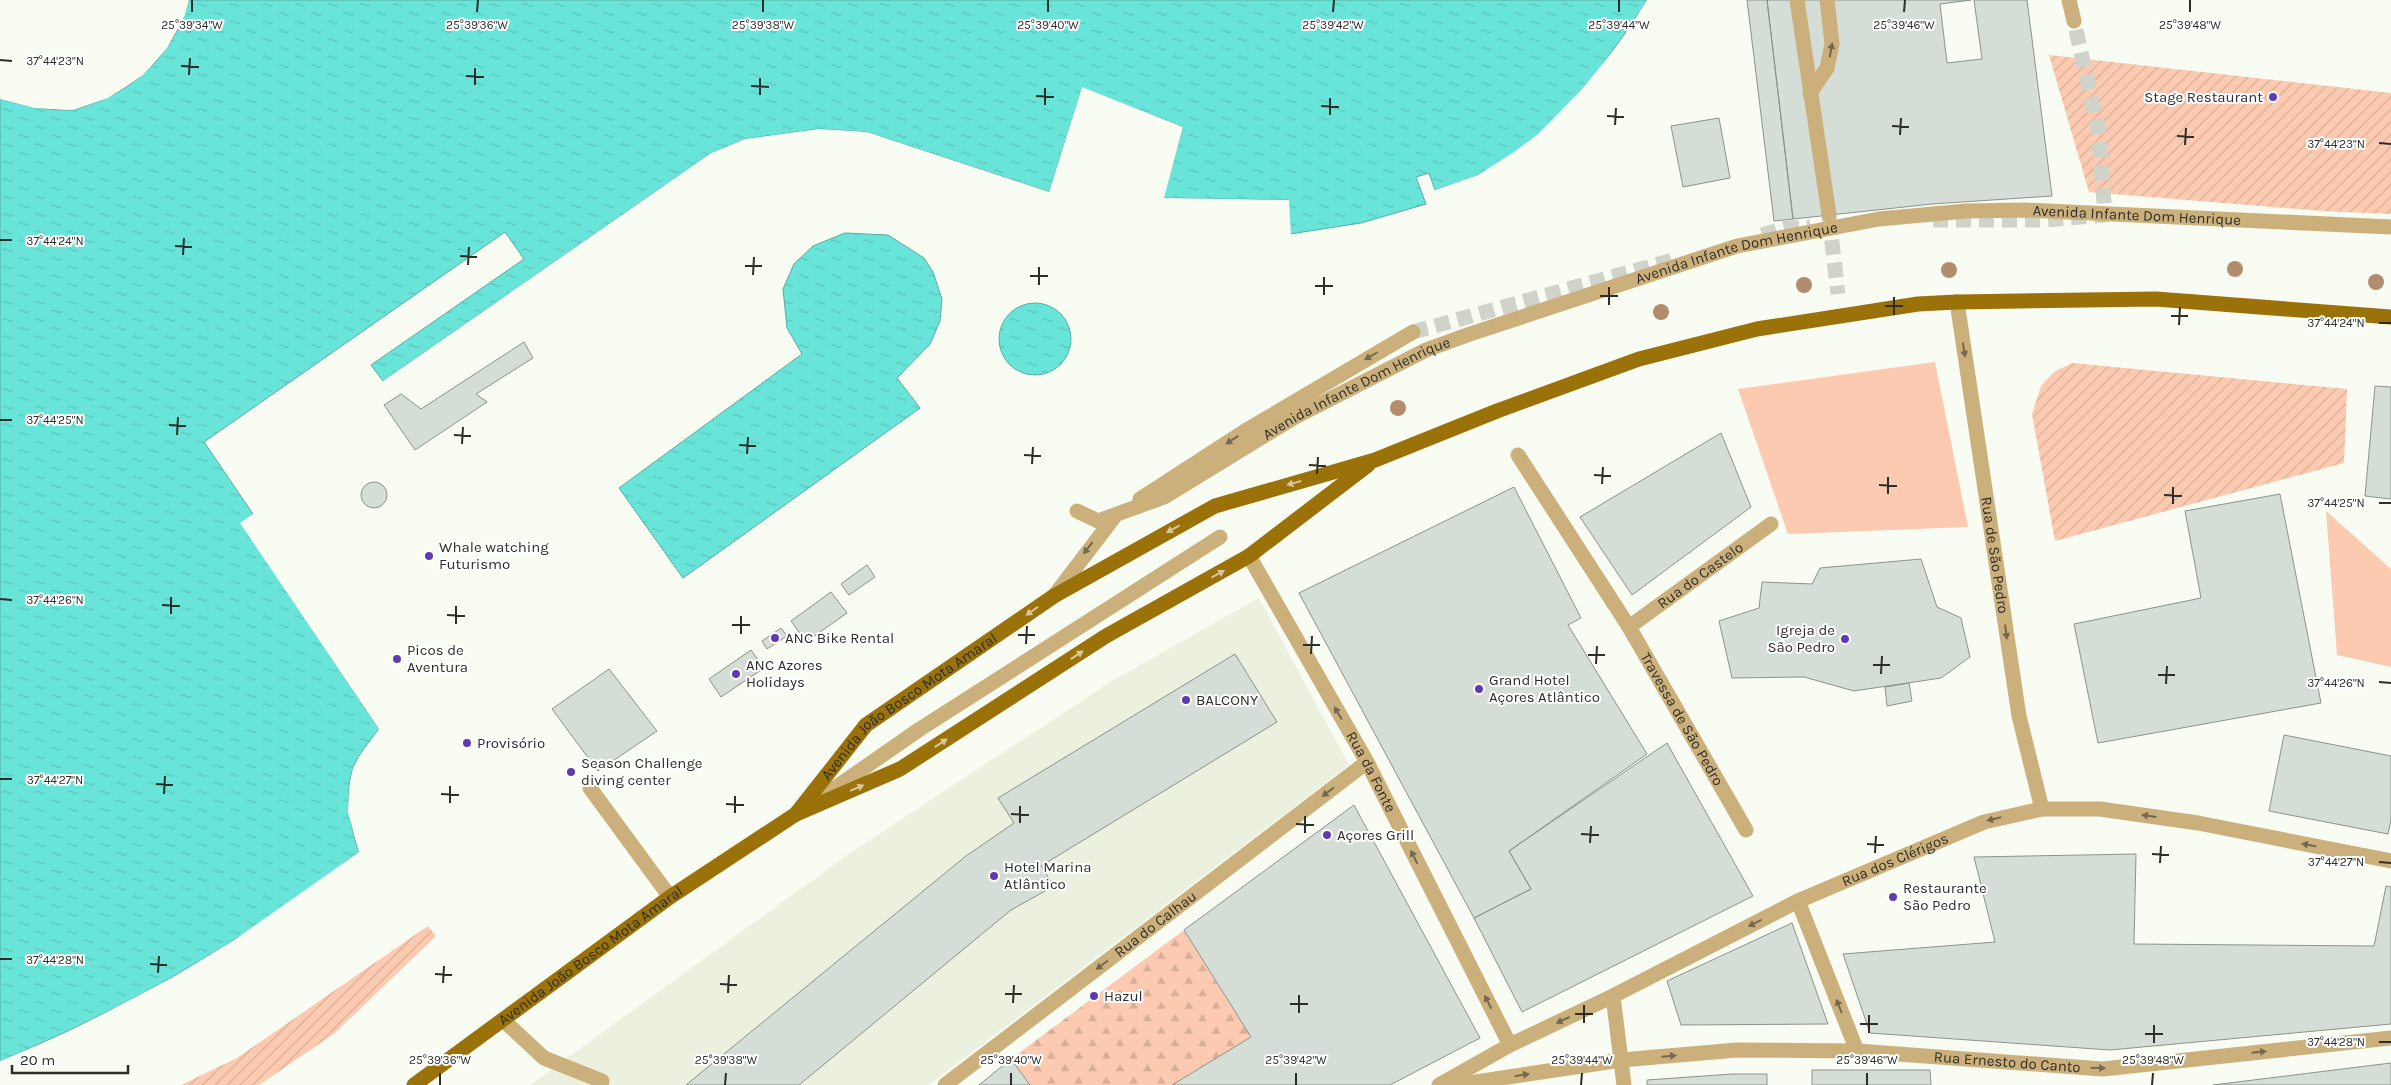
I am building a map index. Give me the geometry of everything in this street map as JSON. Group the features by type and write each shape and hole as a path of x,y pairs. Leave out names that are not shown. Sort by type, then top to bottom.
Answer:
{"main road":[{"path":"1249,556 1374,460 1497,411 1639,359 1757,329 1918,304 1957,302 2156,299 2391,317"},
{"name":"Avenida João Bosco Mota Amaral","path":"796,814 866,725 1054,596 1215,506 1374,460"},
{"name":"Avenida João Bosco Mota Amaral","path":"414,1085 670,897 796,814 900,770 1106,636 1249,556"}],"street":[{"path":"1797,0 1829,215"},
{"path":"1810,93 1827,68 1832,44 1828,0"},
{"path":"2069,0 2074,21"},
{"name":"Avenida Infante Dom Henrique","path":"1077,511 1098,522 1164,497 1295,417 1426,350 1736,246 1879,219 1992,210 2391,227"},
{"name":"Rua de São Pedro","path":"1957,302 2019,716 2042,809"},
{"path":"1054,596 1116,514 1244,432 1414,332"},
{"name":"Travessa de São Pedro","path":"1518,455 1629,627 1746,830"},
{"name":"Rua do Castelo","path":"1629,627 1770,524"},
{"path":"796,814 920,729 1220,537"},
{"name":"Rua da Fonte","path":"1249,556 1366,762 1510,1045"},
{"name":"Rua do Calhau","path":"945,1085 1366,762"},
{"path":"590,788 670,897"},
{"name":"Rua dos Clérigos","path":"1439,1085 1510,1045 1613,996 1798,901 1984,822 2042,809 2100,809 2198,823 2391,861"},
{"path":"1798,901 1857,1051"},
{"path":"1613,996 1624,1085"},
{"path":"502,1020 544,1058 602,1081"},
{"name":"Rua Ernesto do Canto","path":"1456,1085 1621,1060 1737,1050 1857,1051 2103,1069 2391,1038"}],"shaded area":[{"path":"1259,598 1349,765 929,1085 530,1085 846,856 1110,682"}],"green space":[{"path":"2049,55 2391,93 2391,214 2322,211 2089,192"},
{"path":"1935,362 1968,527 1788,534 1738,389"},
{"path":"2072,363 2347,389 2344,463 2055,541 2032,414 2041,386 2054,372"},
{"path":"2326,511 2391,569 2391,667 2337,655"},
{"path":"428,926 436,936 335,1033 259,1085 181,1085 237,1058"},
{"path":"1184,930 1251,1037 1172,1085 1030,1085 1011,1059"}],"water":[{"path":"189,0 1647,0 1613,50 1574,99 1529,141 1504,160 1478,175 1435,190 1429,173 1416,177 1426,204 1361,223 1290,234 1288,200 1163,198 1183,127 1082,88 1049,192 867,132 819,129 745,139 711,153 383,381 371,365 524,259 505,232 204,442 253,514 241,523 379,729 358,758 350,779 349,811 359,852 264,920 176,975 60,1035 0,1061 0,99 45,109 72,110 111,96 141,76 166,49 176,34"},
{"path":"845,233 888,235 924,258 933,272 942,299 940,321 930,344 897,378 920,408 683,578 619,488 802,354 787,328 783,289 794,264 813,246"},
{"path":"1042,303 1061,313 1069,325 1071,339 1069,353 1061,365 1049,373 1028,375 1009,365 1001,353 999,332 1009,313 1021,305"}],"pier":[{"path":"186,0 189,0 185,15 167,48 143,75 108,98 73,110 35,108 0,99 0,96 35,106 73,107 107,96 141,73 165,46 182,14"},
{"path":"1647,0 1649,1 1623,42 1583,91 1539,135 1515,154 1479,177 1436,193 1435,190 1478,175 1538,134 1582,89 1621,41"},
{"path":"1082,87 1183,127 1164,198 1289,200 1291,236 1288,234 1286,203 1162,200 1180,128 1083,91 1049,194 867,134 819,131 746,141 712,156 384,383 383,381 711,153 745,139 819,129 867,132 1049,192"},
{"path":"253,514 254,516 244,523 381,729 356,769 352,789 351,812 362,853 235,942 178,977 63,1037 0,1063 0,1061 62,1035 177,975 234,940 359,852 348,812 349,789 353,768 379,729 240,523"}],"building":[{"path":"1747,0 1767,0 1793,219 1774,221"},
{"path":"1767,0 1971,0 1940,4 1947,63 1982,59 1974,0 2027,0 2052,196 1932,204 1793,219"},
{"path":"1719,118 1730,178 1683,187 1671,126"},
{"path":"524,342 533,358 476,394 487,402 415,450 384,405 401,394 421,409"},
{"path":"2375,386 2391,387 2391,499 2365,496"},
{"path":"1721,433 1751,507 1632,595 1580,517"},
{"path":"374,482 383,486 387,495 383,504 374,508 365,504 361,495 365,486"},
{"name":"Grand Hotel Açores Atlântico","path":"1514,487 1581,618 1568,625 1647,754 1509,851 1531,889 1474,918 1299,593"},
{"path":"2280,494 2321,703 2098,743 2074,624 2201,598 2185,511"},
{"name":"Igreja de São Pedro","path":"1921,559 1937,607 1961,618 1970,657 1941,678 1854,691 1804,677 1732,678 1719,621 1759,608 1762,582 1812,584 1820,568"},
{"path":"867,565 875,577 849,595 841,584"},
{"path":"831,592 847,613 806,642 791,621"},
{"path":"781,628 787,636 767,649 762,641"},
{"path":"751,650 764,668 721,697 709,679"},
{"name":"Hotel Marina Atlântico","path":"1235,654 1277,722 1041,866 1054,886 1011,910 799,1085 686,1085 966,856 1014,823 998,798"},
{"path":"609,669 657,731 598,771 552,709"},
{"path":"1909,683 1912,701 1887,706 1885,687"},
{"path":"2284,735 2391,756 2391,820 2388,834 2269,811"},
{"path":"1667,743 1753,896 1522,1012 1474,918 1531,889 1509,851"},
{"path":"1354,805 1480,1038 1390,1085 1172,1085 1251,1037 1184,930"},
{"path":"2136,854 2134,944 2374,946 2386,886 2391,887 2391,1024 2110,1050 1870,1033 1843,954 1995,942 1974,857"},
{"path":"1792,923 1828,1024 1681,1025 1667,981"},
{"path":"1011,1059 1030,1085 979,1085"},
{"path":"2391,1063 2391,1085 2213,1085"},
{"path":"1812,1070 1930,1070 1931,1085 1812,1085"},
{"path":"1732,1074 1767,1074 1767,1085 1647,1085 1647,1080"}],"tunnel":[{"path":"1933,220 2044,220 2105,215 2098,129 2074,21"},
{"path":"1829,217 1838,294"},
{"path":"1762,235 1786,228 1810,227"},
{"path":"1413,332 1677,259"}],"place":[{"name":"Stage Restaurant","path":"2273,97"},
{"name":"Whale watching Futurismo","path":"429,556"},
{"name":"ANC Bike Rental","path":"775,638"},
{"name":"Igreja de São Pedro","path":"1845,639"},
{"name":"Picos de Aventura","path":"397,659"},
{"name":"ANC Azores Holidays","path":"736,674"},
{"name":"Grand Hotel Açores Atlântico","path":"1479,689"},
{"name":"BALCONY","path":"1186,700"},
{"name":"Provisório","path":"467,743"},
{"name":"Season Challenge diving center","path":"571,772"},
{"name":"Açores Grill","path":"1327,835"},
{"name":"Hotel Marina Atlântico","path":"994,876"},
{"name":"Restaurante São Pedro","path":"1893,897"},
{"name":"Hazul","path":"1094,996"}]}
